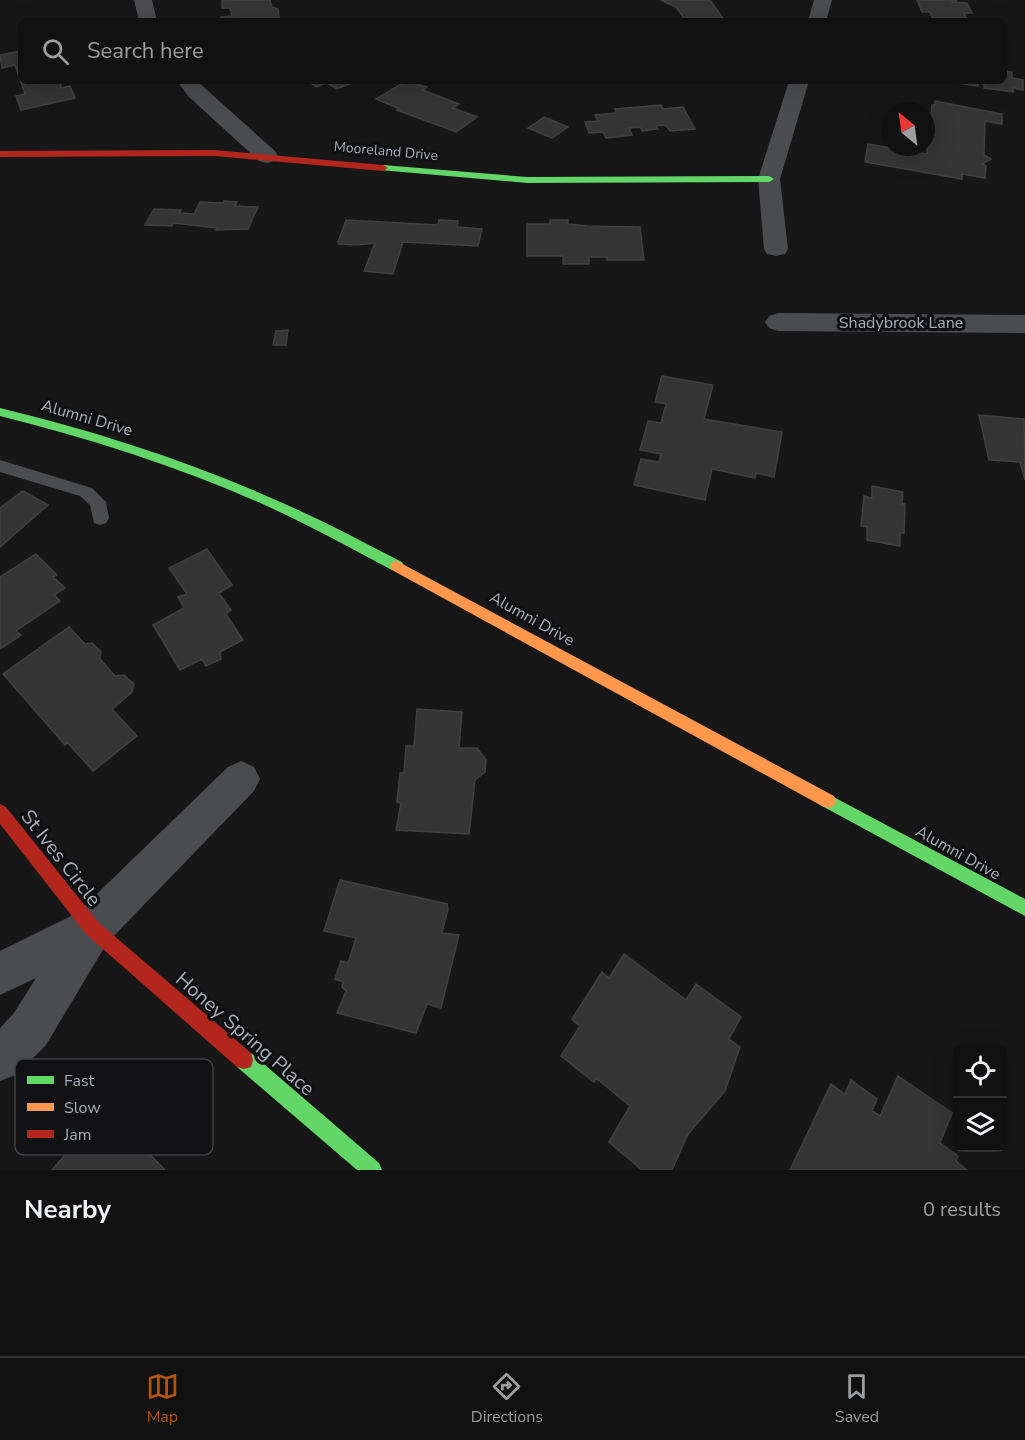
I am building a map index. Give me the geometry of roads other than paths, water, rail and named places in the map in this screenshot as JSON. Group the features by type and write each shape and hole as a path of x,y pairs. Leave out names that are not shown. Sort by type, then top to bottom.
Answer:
{"street":[{"path":"142,0 147,18"},
{"path":"818,18 823,0"},
{"path":"189,84 196,93 267,156"},
{"path":"777,249 770,179 798,84"},
{"name":"Mooreland Drive","path":"0,154 164,152 267,156 526,180 770,179"},
{"name":"Shadybrook Lane","path":"778,322 1025,324"},
{"name":"Alumni Drive","path":"0,412 59,426 145,453 274,504 305,519 423,579 1025,908"},
{"path":"0,1059 30,1029 92,928 241,779"},
{"name":"St Ives Circle","path":"0,812 92,928"},
{"path":"0,974 92,928"},
{"name":"Honey Spring Place","path":"92,928 372,1170"}],"lane":[{"path":"0,466 86,492 98,502 100,518"}]}
